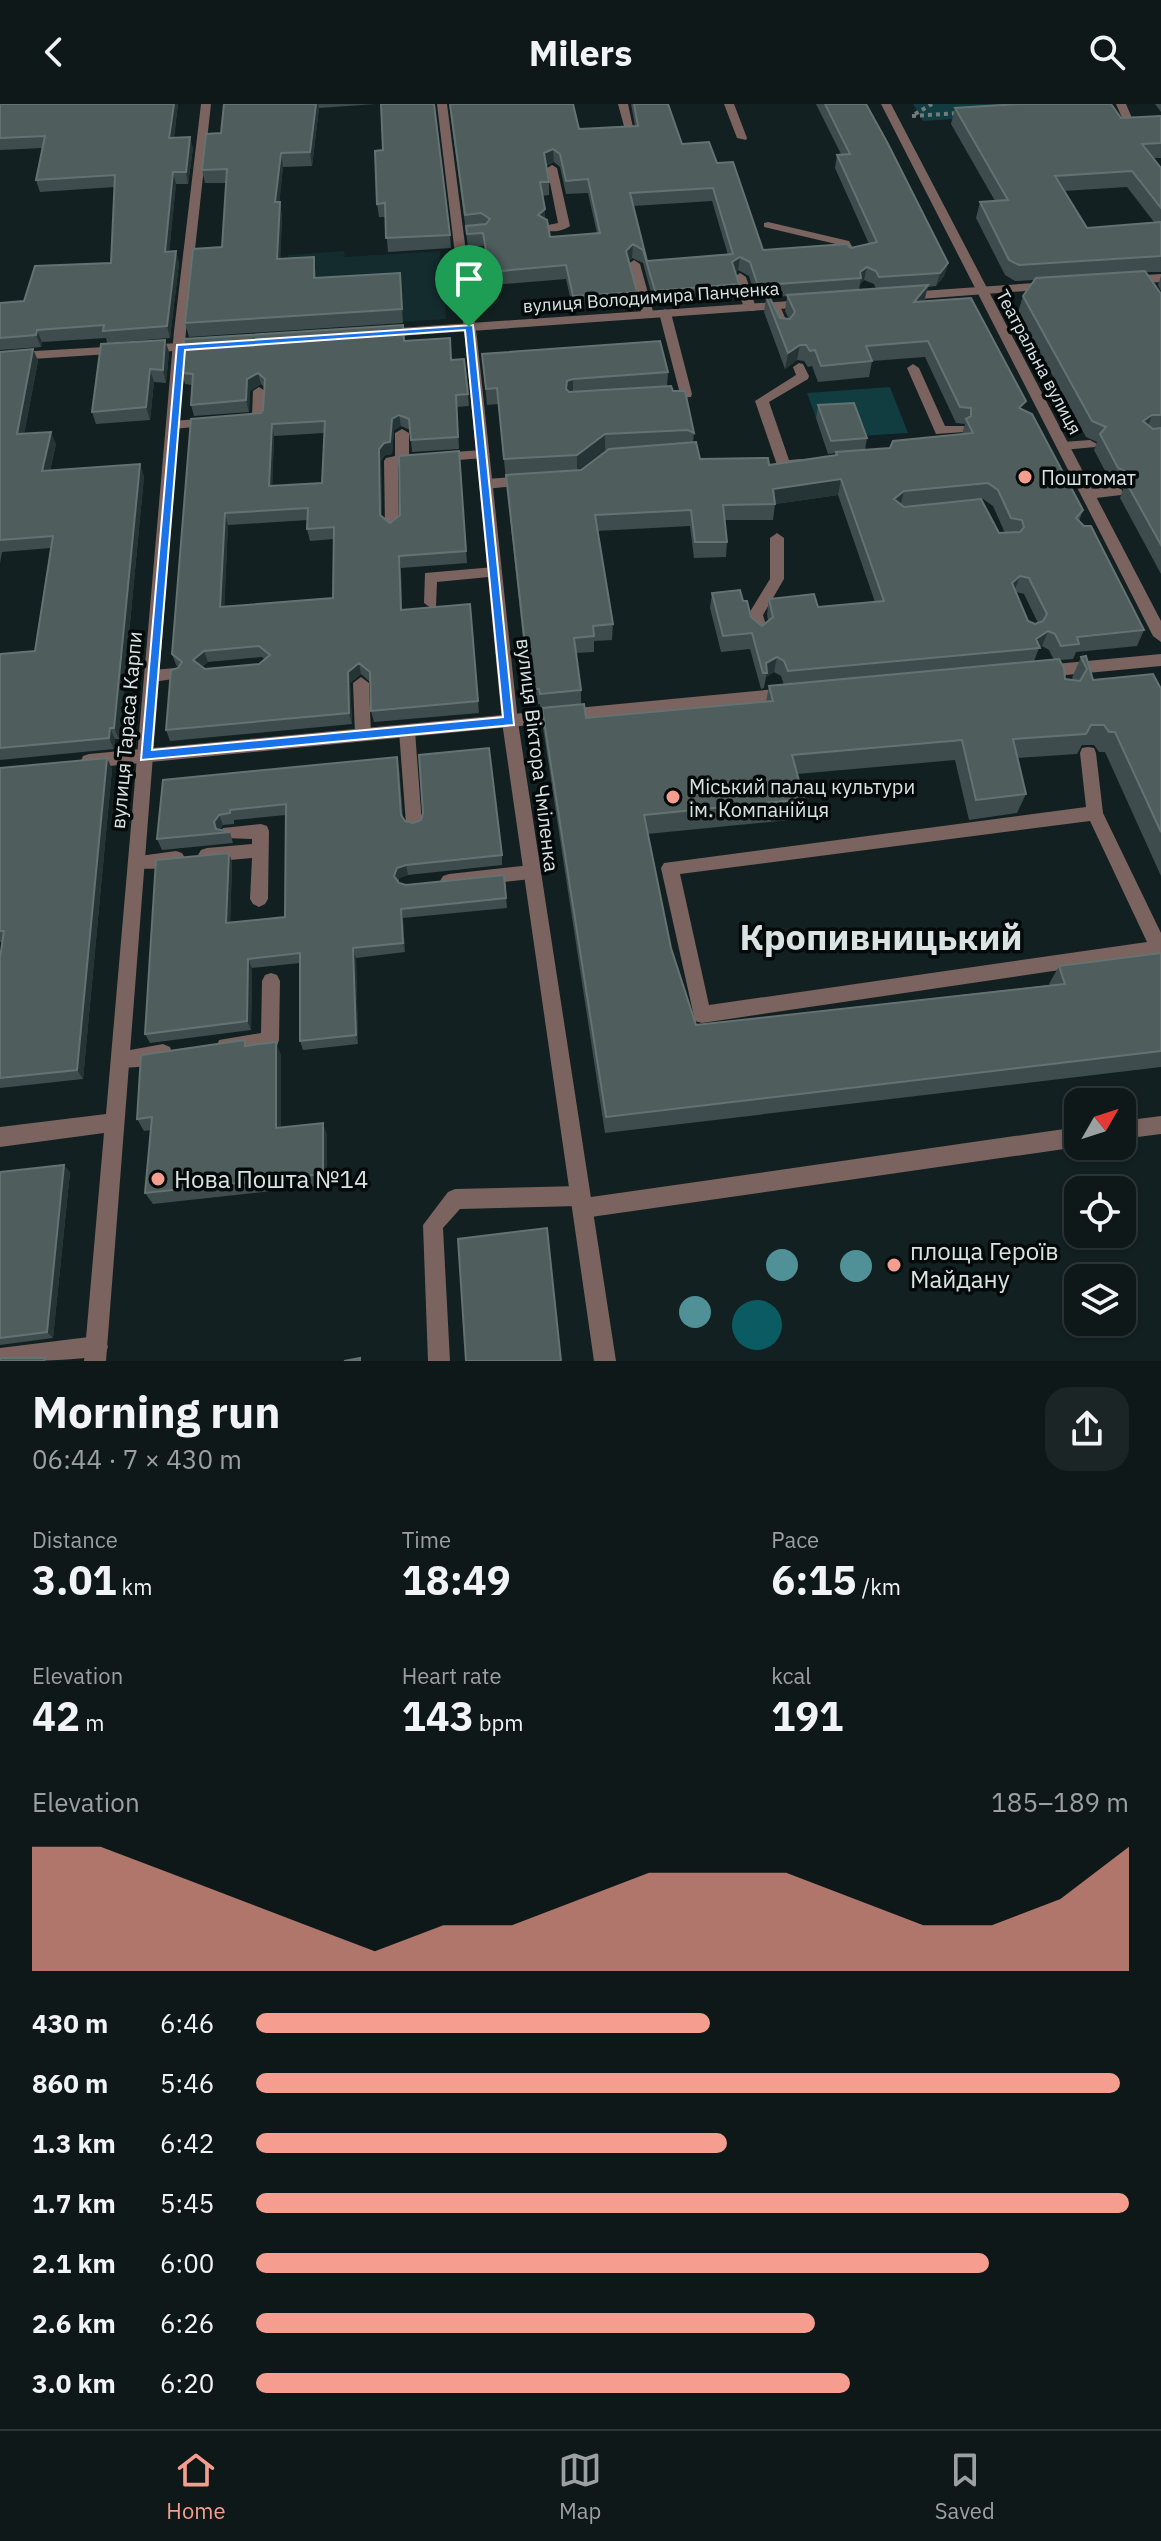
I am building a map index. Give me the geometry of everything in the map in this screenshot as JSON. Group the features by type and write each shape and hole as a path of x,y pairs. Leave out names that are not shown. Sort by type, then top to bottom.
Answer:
{"street":[{"name":"вулиця Тараса Карпи","path":"96,1354 173,425 206,104"},
{"name":"вулиця Віктора Чміленка","path":"442,104 483,454 510,722 605,1361"},
{"path":"623,104 630,130"},
{"path":"729,104 742,138"},
{"name":"Театральна вулиця","path":"886,104 1161,636"},
{"path":"1121,104 1127,118"},
{"path":"547,228 564,226 552,168"},
{"path":"768,225 845,243 852,257"},
{"path":"458,235 472,234"},
{"path":"634,264 648,315"},
{"path":"740,277 750,308"},
{"path":"1113,282 1147,284 1161,278"},
{"path":"886,298 1067,285"},
{"name":"вулиця Володимира Панченка","path":"363,334 816,303"},
{"path":"774,306 784,329"},
{"path":"654,396 686,394 665,313"},
{"path":"0,357 223,344"},
{"path":"799,367 803,376 762,401 784,465 812,463"},
{"path":"913,368 941,431 959,429"},
{"path":"173,425 258,419 259,391"},
{"path":"1031,422 1049,420"},
{"path":"402,433 402,460"},
{"path":"1063,446 1090,444"},
{"path":"392,527 391,461 483,454"},
{"path":"486,484 537,481"},
{"path":"1088,494 1116,492"},
{"path":"1088,533 1107,531"},
{"path":"760,632 755,615 777,579 777,538"},
{"path":"431,603 430,577 494,572"},
{"path":"1067,688 1044,667 1161,660"},
{"path":"153,676 175,674"},
{"path":"361,683 363,735"},
{"path":"79,762 510,722 775,688 809,692"},
{"path":"407,731 414,824"},
{"path":"1088,753 1095,813 1159,948 702,1015 670,868 1095,813"},
{"path":"229,833 261,831 259,899"},
{"path":"138,862 260,850"},
{"path":"435,882 531,872"},
{"path":"213,1047 270,1040 271,981"},
{"path":"121,1059 184,1051"},
{"path":"0,1137 115,1122"},
{"path":"1136,1128 1161,1125"},
{"path":"439,1361 433,1225 455,1199 582,1202 1064,1139"},
{"path":"0,1359 96,1354"}],"path":[{"path":"932,104 912,116 959,113"}],"shaded area":[{"path":"913,104 1040,104 1045,113 923,121"},
{"path":"344,251 345,257 440,251 446,319 305,328 287,273 288,255"},
{"path":"890,387 908,433 859,436 851,416 816,418 807,393"},
{"path":"757,1300 775,1307 782,1325 775,1343 757,1350 739,1343 732,1325 739,1307"}],"building":[{"path":"0,104 174,104 169,138 190,137 186,172 173,172 165,252 176,251 167,326 103,331 104,325 37,330 36,335 0,338 0,303 24,301 35,266 111,263 115,175 36,180 45,136 0,138"},
{"path":"224,104 316,104 310,152 281,153 275,202 280,202 277,259 314,257 314,278 400,273 402,309 185,323 193,249 222,247 227,169 202,170 206,134 221,133"},
{"path":"381,104 434,104 450,235 386,238 385,203 377,204 375,151 383,150"},
{"path":"450,104 573,104 579,129 638,126 634,104 668,104 682,144 709,142 717,163 733,162 763,250 846,244 851,248 877,242 837,155 850,154 825,104 866,104 948,263 940,273 879,277 876,271 867,267 860,272 861,278 761,285 757,283 750,262 740,257 732,262 739,284 655,291 643,250 633,244 626,251 637,292 573,296 566,265 490,272 483,233 467,234 466,226 486,224 490,219 481,213 465,215","holes":["553,149 560,154 566,181 588,179 600,233 550,237 547,220 538,215 545,209 540,182 549,182 544,153","713,188 733,254 647,261 630,193"]},
{"path":"1111,104 1121,118 1161,116 1161,143 1142,144 1161,168 1161,208 1132,171 1055,176 1087,228 1161,222 1161,256 1019,265 1009,260 980,202 1008,200 955,108"},
{"path":"1145,271 1161,294 1161,415 1152,415 1143,421 1153,429 1161,428 1161,545 1126,482 1132,475 1118,468 1100,434 1106,427 1092,421 1023,296 1036,278"},
{"path":"928,285 914,302 971,298 1026,401 1019,408 1032,414 1083,510 1076,518 1084,526 1091,526 1144,630 1077,637 1079,644 1061,646 1055,634 1048,631 1036,639 1040,648 788,671 784,661 777,657 766,663 767,673 763,673 752,633 723,636 712,593 740,590 751,617 762,626 773,617 769,599 814,594 818,607 884,601 841,479 773,489 775,504 723,505 727,542 695,542 691,510 595,515 613,624 593,626 594,636 574,638 581,690 540,694 539,689 530,689 506,475 581,470 609,449 696,442 700,459 768,458 769,465 837,455 836,452 890,448 893,441 973,433 966,419 971,416 971,408 960,407 928,341 866,346 872,361 821,366 815,350 810,351 806,345 800,345 788,353 766,296 769,296 780,318 790,319 795,312 787,295","holes":["988,483 998,490 1011,518 1022,520 1024,527 1020,532 999,533 981,499 904,507 894,499 904,491","1020,576 1029,578 1047,614 1043,621 1035,624 1028,621 1012,583"]},
{"path":"403,325 404,341 450,338 451,360 464,359 468,394 456,395 458,437 411,440 409,419 399,415 392,419 390,442 379,449 380,515 390,523 400,515 399,456 459,451 466,551 399,556 401,610 470,604 478,701 371,711 370,672 359,663 348,672 349,713 166,730 171,670 178,668 182,662 172,654 191,419 261,413 265,379 258,373 247,379 246,400 191,405 193,374 182,373 184,339","holes":["325,421 322,483 269,486 272,424","308,508 307,529 334,527 333,598 220,607 225,513","259,646 270,655 259,664 205,669 193,660 204,651"]},
{"path":"165,340 163,370 150,369 146,407 92,412 101,344"},
{"path":"660,341 668,372 573,379 567,381 566,389 569,392 671,386 673,391 685,391 694,433 688,430 605,434 577,455 504,459 497,388 486,389 482,354"},
{"path":"33,349 17,434 51,432 42,471 140,464 114,728 110,728 109,738 0,748 0,654 35,651 53,536 0,540 0,352"},
{"path":"854,403 867,438 831,441 818,405"},
{"path":"1086,656 1093,680 1153,674 1161,689 1161,832 1115,732 1109,732 1104,725 1091,725 1086,734 1013,739 1026,794 976,800 962,740 792,755 804,799 644,815 671,948 696,1025 1065,984 1059,966 1161,953 1161,1051 606,1117 542,708 584,704 586,718 773,701 769,686 1059,659 1065,679 1080,681 1087,669 1081,657"},
{"path":"489,748 502,855 406,865 397,868 394,876 399,883 406,885 504,875 506,898 401,909 403,943 353,948 356,1035 300,1041 300,953 248,959 247,1021 145,1034 156,860 229,853 226,923 285,917 286,804 230,810 230,813 219,815 214,822 216,829 230,832 157,839 163,780 397,757 401,815 405,821 413,823 421,820 423,813 419,755"},
{"path":"107,758 77,1070 0,1078 0,958 4,931 0,931 0,768"},
{"path":"245,1040 245,1046 276,1042 276,1128 323,1123 323,1174 145,1193 152,1117 137,1119 141,1055"},
{"path":"64,1165 47,1332 0,1338 0,1172"},
{"path":"547,1228 561,1361 466,1361 458,1239"},
{"path":"0,1358 45,1358 44,1361 0,1361"}],"place":[{"name":"Поштомат","path":"1025,477"},
{"name":"Міський палац культури ім. Компанійця","path":"673,797"},
{"name":"Нова Пошта №14","path":"158,1179"},
{"name":"площа Героїв Майдану","path":"894,1265"}],"district":[{"name":"Кропивницький","path":"881,936"}],"route":[{"path":"469,327 510,722 145,756 180,347 469,327"}]}
